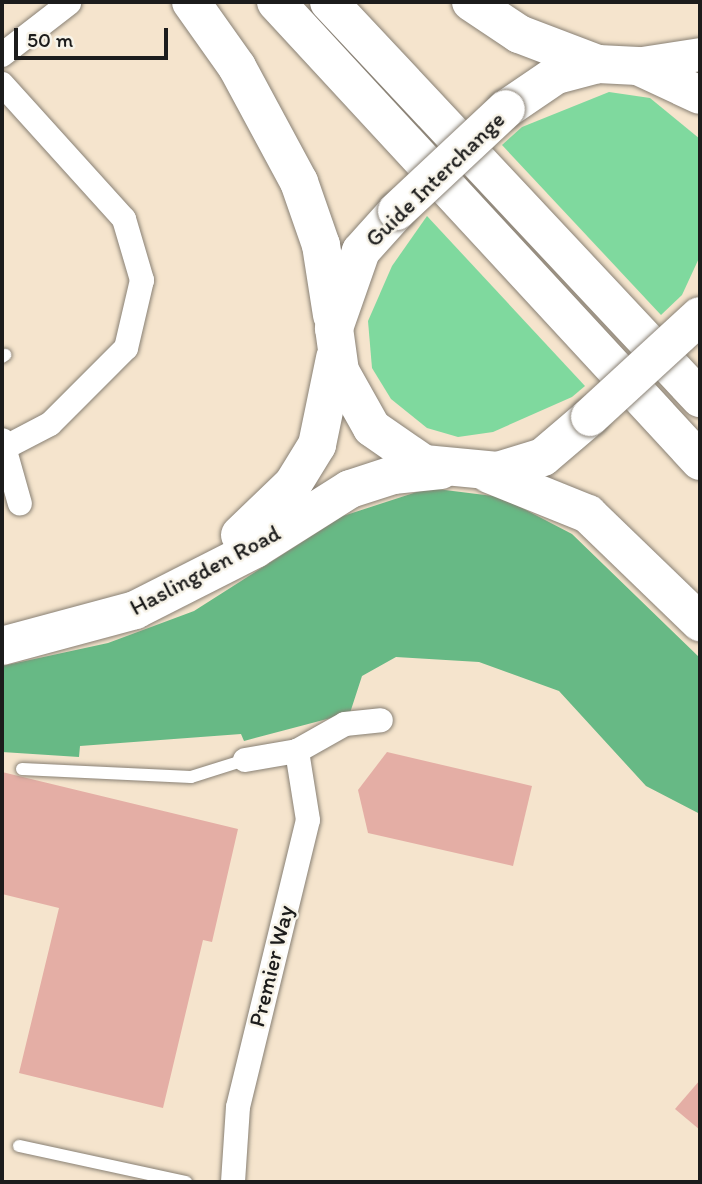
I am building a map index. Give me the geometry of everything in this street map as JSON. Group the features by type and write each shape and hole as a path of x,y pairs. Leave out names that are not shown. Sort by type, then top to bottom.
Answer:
{"highway":[{"path":"191,2 237,67 299,182 321,245 335,340 372,428 407,455 457,471 520,482 588,514 700,622"},
{"path":"276,2 700,461"},
{"path":"329,2 700,398"},
{"path":"471,2 519,34 700,94"},
{"name":"Guide Interchange","path":"335,340 361,251 397,211 506,109 556,75 614,64"},
{"path":"457,471 530,463 590,417 700,316"},
{"name":"Haslingden Road","path":"2,628 99,605 173,574 257,521 293,484 317,445 335,340"},
{"name":"Haslingden Road","path":"2,646 135,610 255,549 349,489 393,475 457,471"}],"main road":[{"path":"614,64 700,54"}],"street":[{"path":"2,55 69,2"},
{"path":"2,84 124,219 142,280 126,348 50,424 4,444 19,504"},
{"path":"245,760 297,751 345,724 382,720"},
{"name":"Premier Way","path":"233,1182 238,1107 308,820 297,751"}],"lane":[{"path":"22,769 200,776 245,760"},
{"path":"19,1146 186,1182"}],"green space":[{"path":"609,92 650,98 700,139 700,256 682,295 661,315 502,145 522,127"},
{"path":"427,216 585,386 572,397 493,432 458,437 427,428 391,399 372,368 368,321 392,266"},
{"path":"429,488 501,497 572,534 700,658 700,814 646,786 559,691 479,662 396,657 362,676 350,713 244,741 241,734 80,746 79,757 2,752 2,666 108,643 194,611 343,516"}],"building":[{"path":"387,752 532,786 513,866 368,833 358,790"},
{"path":"2,772 238,829 212,942 203,940 163,1108 19,1073 59,908 2,894"},
{"path":"700,1080 700,1130 675,1109"}]}
